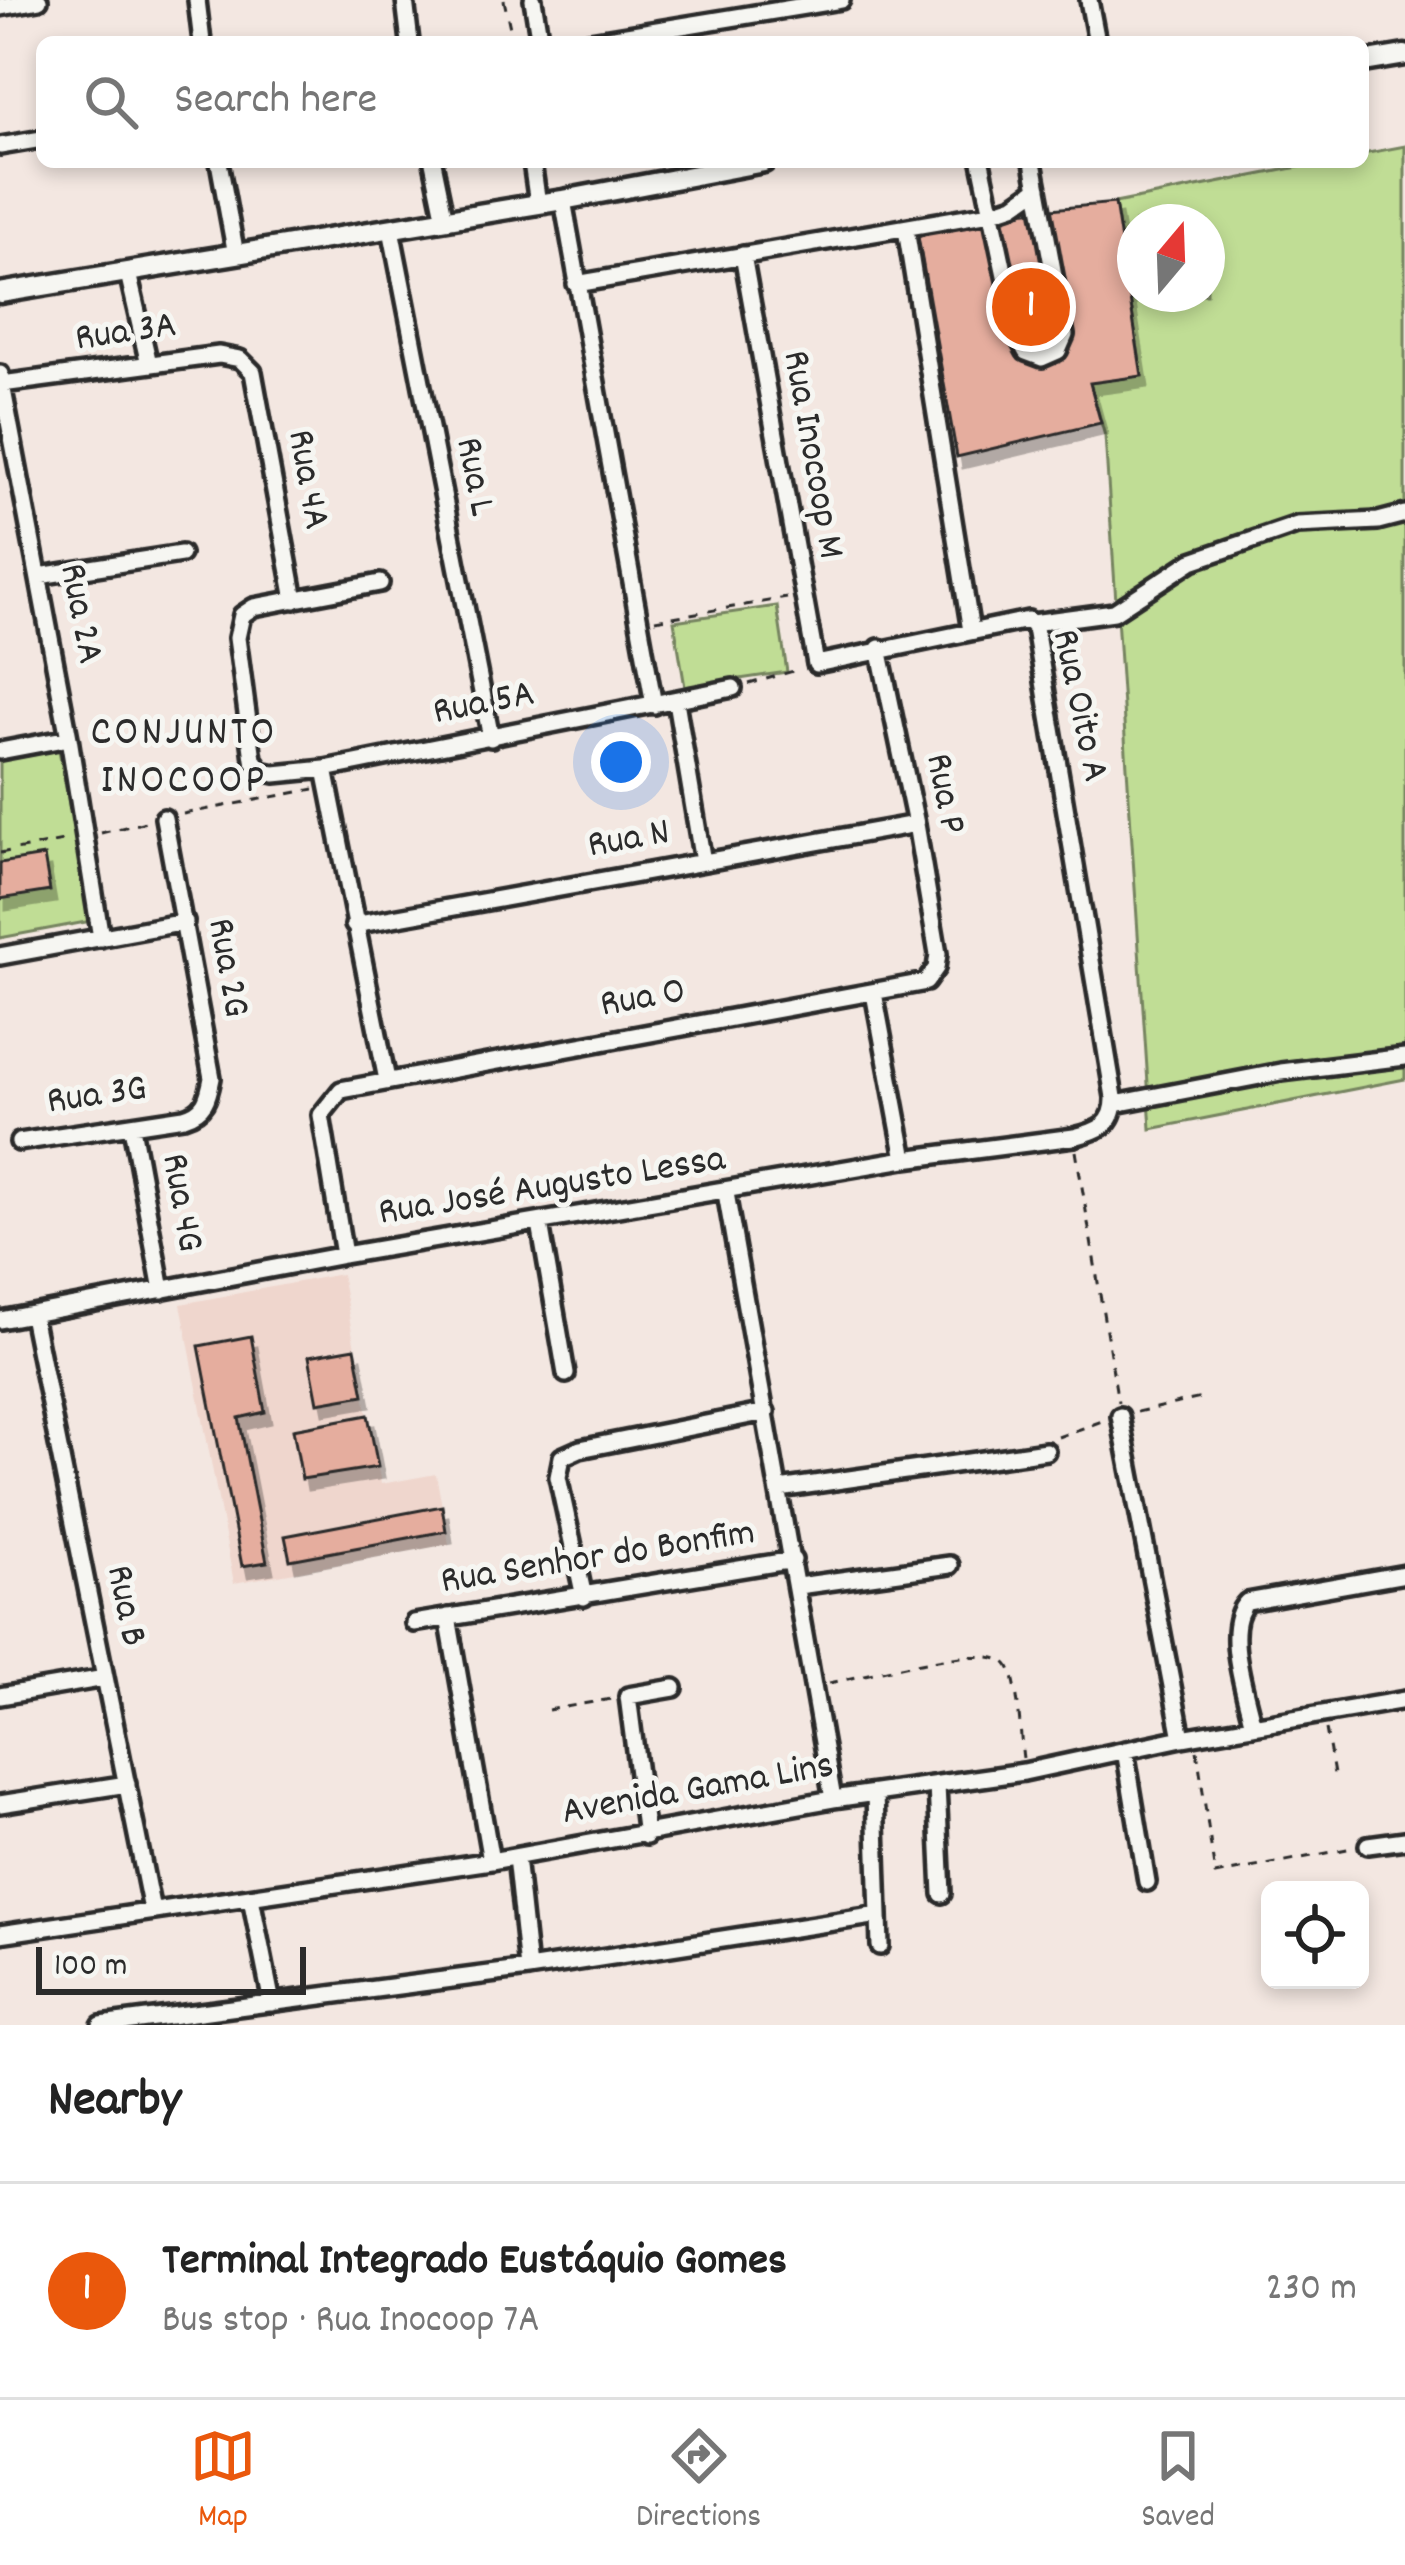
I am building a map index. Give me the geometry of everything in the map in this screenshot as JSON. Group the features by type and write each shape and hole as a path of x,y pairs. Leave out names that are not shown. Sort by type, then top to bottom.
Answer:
{"street":[{"path":"0,7 39,0"},
{"path":"197,0 201,36"},
{"path":"405,0 409,36"},
{"path":"533,0 539,36"},
{"path":"621,36 841,0"},
{"path":"1089,0 1096,36"},
{"path":"1369,61 1405,55"},
{"path":"0,146 36,140"},
{"path":"220,168 236,255"},
{"path":"434,168 445,220"},
{"path":"533,168 538,204"},
{"path":"0,293 732,168"},
{"path":"982,168 1020,345 1034,356 1051,356 1065,335 1035,168"},
{"path":"576,284 990,213 1014,205 1038,188"},
{"path":"562,200 654,705"},
{"name":"Rua L","path":"392,229 490,738"},
{"path":"906,229 971,631"},
{"name":"Rua Inocoop M","path":"743,255 816,664"},
{"path":"128,273 148,364"},
{"name":"Rua 3A","path":"1,379 229,355 253,372"},
{"name":"Rua 4A","path":"253,372 295,599"},
{"name":"Rua 2A","path":"1,379 69,738 101,938"},
{"path":"1032,623 1114,612 1192,561 1297,525 1378,521 1405,514"},
{"path":"39,576 181,554"},
{"path":"295,599 380,583"},
{"name":"Rua 5A","path":"295,599 254,607 242,615 238,625 254,759 256,767 268,773 326,778 490,738 733,688"},
{"name":"Rua Oito A","path":"879,648 1028,620 1032,623 1113,1111"},
{"path":"816,664 879,648"},
{"name":"Rua P","path":"879,648 938,954"},
{"path":"676,701 703,862"},
{"path":"0,751 69,738"},
{"path":"326,778 387,1080"},
{"name":"Rua 2G","path":"164,818 212,1078 203,1106 184,1117"},
{"name":"Rua N","path":"354,925 916,824"},
{"path":"0,956 185,922"},
{"name":"Rua O","path":"344,1255 322,1115 341,1090 926,982 936,968 938,954"},
{"path":"874,992 905,1159"},
{"name":"Rua José Augusto Lessa","path":"0,1321 344,1255 905,1159 1074,1137 1096,1132 1113,1111 1282,1072 1405,1057"},
{"name":"Rua 3G","path":"19,1142 184,1117"},
{"name":"Rua 4G","path":"133,1127 162,1290"},
{"path":"726,1193 833,1799"},
{"path":"540,1224 566,1373"},
{"name":"Rua B","path":"32,1315 152,1910"},
{"path":"584,1597 558,1477 562,1457 580,1449 766,1412"},
{"path":"1120,1415 1188,1737"},
{"path":"779,1489 1046,1451"},
{"name":"Rua Senhor do Bonfim","path":"414,1623 794,1560"},
{"path":"798,1586 950,1565"},
{"path":"1253,1726 1234,1629 1247,1602 1405,1574"},
{"path":"448,1617 491,1862"},
{"path":"0,1696 105,1678"},
{"path":"646,1835 628,1696 674,1688"},
{"name":"Avenida Gama Lins","path":"0,1934 491,1862 833,1799 1024,1772 1188,1737 1405,1700"},
{"path":"1126,1750 1147,1882"},
{"path":"0,1804 127,1784"},
{"path":"937,1785 941,1894"},
{"path":"875,1794 880,1946"},
{"path":"1367,1845 1405,1840"},
{"path":"516,1857 528,1969"},
{"path":"251,1898 272,2003"},
{"path":"101,2025 528,1969 879,1915"}],"path":[{"path":"504,0 512,36"},
{"path":"637,623 801,595"},
{"path":"733,688 816,664"},
{"path":"0,853 326,778"},
{"path":"1074,1137 1120,1415"},
{"path":"815,1686 976,1654 1002,1660 1014,1682 1024,1772"},
{"path":"548,1710 628,1696"},
{"path":"1324,1715 1335,1780"},
{"path":"1188,1737 1215,1875 1367,1845"}],"shaded area":[{"path":"341,1274 381,1484 436,1474 449,1544 234,1583 181,1304"}],"green space":[{"path":"1405,146 1405,1079 1151,1129 1105,436 1090,383 1142,375 1132,312 1225,312 1225,204 1117,204 1117,216 1115,203 1293,168 1369,168 1369,153"},
{"path":"777,606 787,672 685,687 674,621"},
{"path":"59,750 91,921 0,938 0,761"}],"building":[{"path":"1115,203 1117,312 1132,312 1142,376 1090,383 1101,423 957,457 918,237 973,216"},
{"path":"44,856 50,891 0,899 0,863"},
{"path":"251,1336 265,1412 239,1418 267,1562 242,1566 199,1346"},
{"path":"355,1348 364,1395 318,1403 309,1356"},
{"path":"368,1415 378,1467 302,1479 293,1429"},
{"path":"442,1506 446,1531 290,1560 285,1536"}],"place":[{"name":"Terminal Integrado Eustáquio Gomes","path":"1031,307"}],"district":[{"name":"CONJUNTO INOCOOP","path":"184,759"}]}
